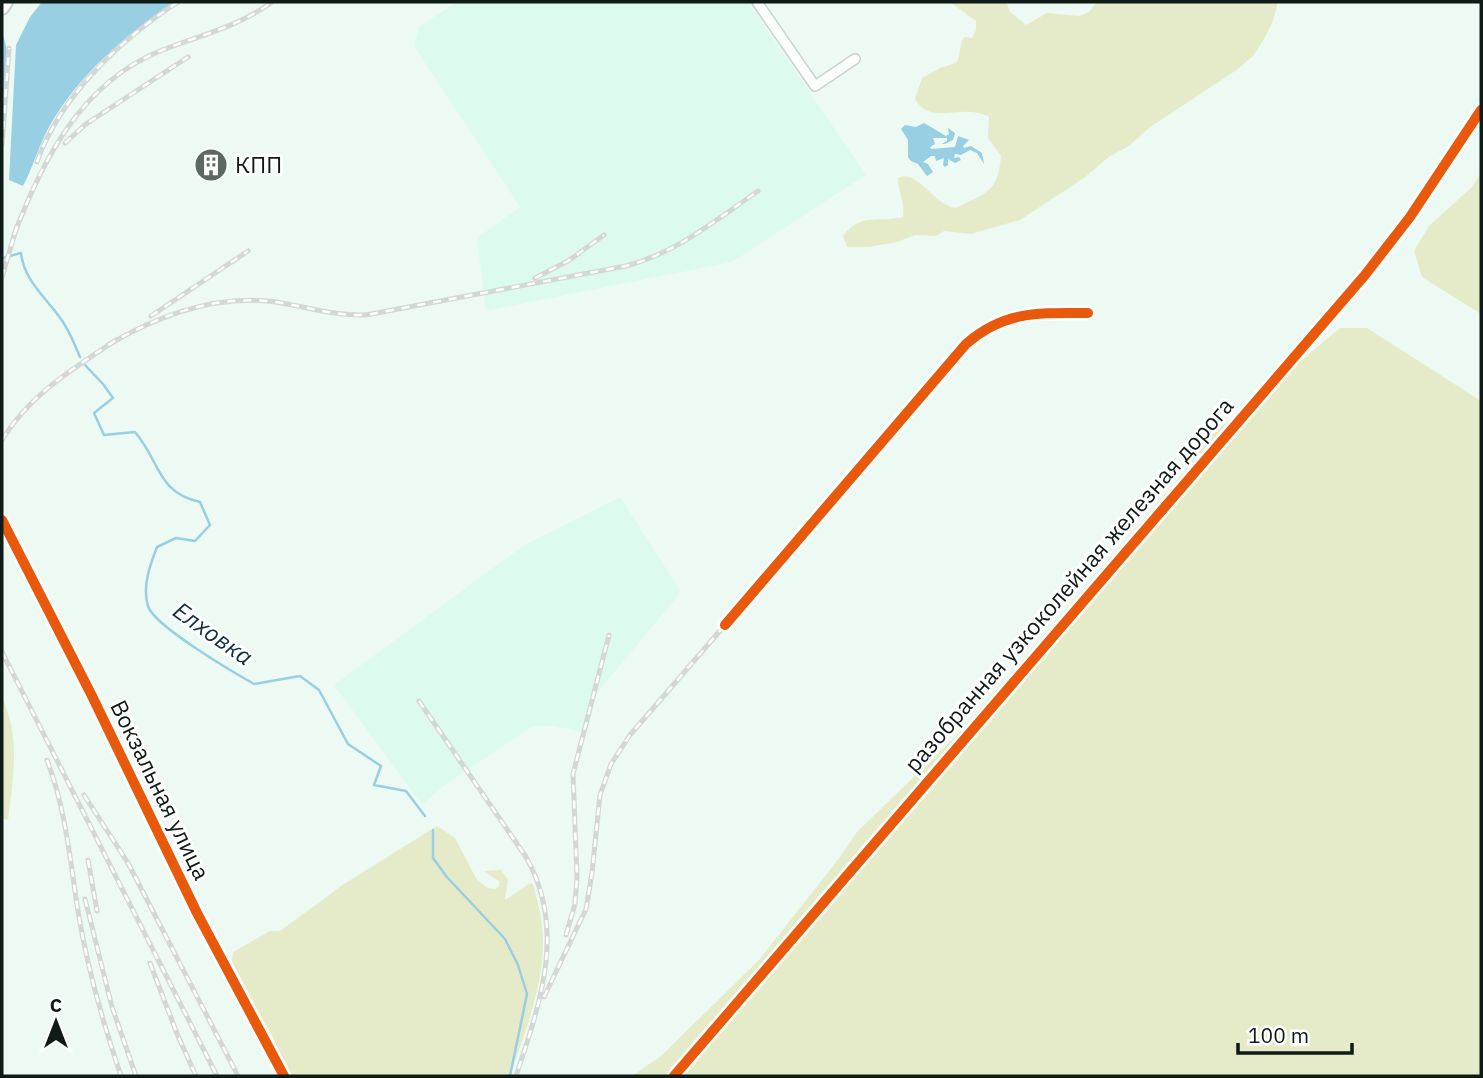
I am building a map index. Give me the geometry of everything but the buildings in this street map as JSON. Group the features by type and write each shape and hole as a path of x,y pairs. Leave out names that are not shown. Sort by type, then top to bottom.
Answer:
{"main road":[{"path":"2,8 6,2"}],"street":[{"path":"757,2 815,86 855,59"},
{"name":"разобранная узкоколейная железная дорога","path":"674,1076 1365,275 1416,208 1481,110"},
{"path":"726,625 966,344 993,324 1015,316 1088,313"},
{"name":"Вокзальная улица","path":"2,520 92,696 197,913 284,1076"}],"shaded area":[{"path":"457,2 748,2 866,175 732,262 486,311 477,238 520,207 414,46 419,27"},
{"path":"950,2 1006,2 1010,12 1026,25 1047,13 1079,16 1089,12 1096,3 1102,2 1278,2 1264,39 1254,55 1238,69 1150,127 1129,146 1110,156 1084,178 1020,220 971,234 944,231 936,236 915,235 897,242 869,247 847,247 843,236 856,224 903,217 898,178 912,178 940,201 956,208 982,195 997,178 1001,156 988,138 989,117 968,112 930,112 915,99 922,78 956,63 964,37 972,38 976,30 976,21"},
{"path":"1481,173 1481,314 1422,277 1414,251 1429,226 1472,187"},
{"path":"1340,328 1367,328 1481,401 1481,1076 632,1076 661,1056 759,960 857,832 961,731 1185,471 1202,443"},
{"path":"620,497 680,590 677,597 596,694 587,733 553,726 533,726 442,787 422,805 334,685 523,546"},
{"path":"2,697 12,728 14,758 8,820 2,821"},
{"path":"437,826 455,838 477,880 488,888 495,889 499,886 499,881 484,871 501,870 508,880 505,900 529,884 532,883 534,888 542,926 542,963 534,1002 509,1076 290,1076 271,1034 232,962 233,952 270,931 280,931 344,884"}],"water":[{"path":"42,2 174,2 104,57 75,90 49,127 23,186 9,180 16,45 30,17"},
{"path":"2,31 7,50 2,126"},
{"path":"924,123 946,136 949,134 948,128 955,133 953,140 945,144 942,144 947,138 933,138 935,144 931,149 955,147 958,136 969,140 964,148 971,146 982,153 984,164 977,153 970,150 961,155 955,154 954,158 959,157 961,160 955,163 948,159 948,165 945,167 944,158 936,161 935,156 931,156 923,162 928,164 933,172 927,176 918,164 908,157 908,140 901,129 905,125 916,127"}],"waterway":[{"name":"Елховка","path":"2,258 21,253 32,282 63,322 80,357"},
{"name":"Елховка","path":"85,365 113,398 94,413 104,435 135,432 167,484 186,498 200,502 210,525 195,541 176,538 157,547 146,584 146,599 153,615 195,648 254,684 300,676 319,690 348,744 381,766 374,785 406,791 425,816"},
{"name":"Елховка","path":"433,830 433,858 446,876 505,939 518,965 527,994 510,1076"}],"railway":[{"path":"37,162 47,138 76,92 114,52 178,2"},
{"path":"14,235 38,180 68,127 86,104 108,83 132,65 160,51 231,25 272,2"},
{"path":"2,145 9,48"},
{"path":"65,143 86,124 188,57"},
{"path":"108,345 147,324 210,304 254,300 366,315 626,266 679,244 758,191"},
{"path":"2,277 17,226"},
{"path":"535,278 568,261 604,235"},
{"path":"151,316 248,251"},
{"path":"2,440 39,396 68,372 116,340"},
{"path":"544,997 586,909 600,795 611,764 630,735 725,625"},
{"path":"566,935 575,904 577,877 573,774 609,635"},
{"path":"2,652 217,1076"},
{"path":"419,701 526,857 538,884 545,911 547,939 541,994 516,1076"},
{"path":"47,760 63,816 91,974 121,1076"},
{"path":"84,795 128,863 238,1076"},
{"path":"88,860 97,911"},
{"path":"85,899 112,1007 136,1076"},
{"path":"150,963 196,1076"}],"cycle path":[{"path":"674,1076 1365,275 1410,217 1481,110"},
{"path":"725,625 966,344 980,333 1009,319 1039,314 1088,313"},
{"path":"2,520 92,696 197,913 284,1076"}],"place":[{"name":"КПП","path":"211,165"}]}
